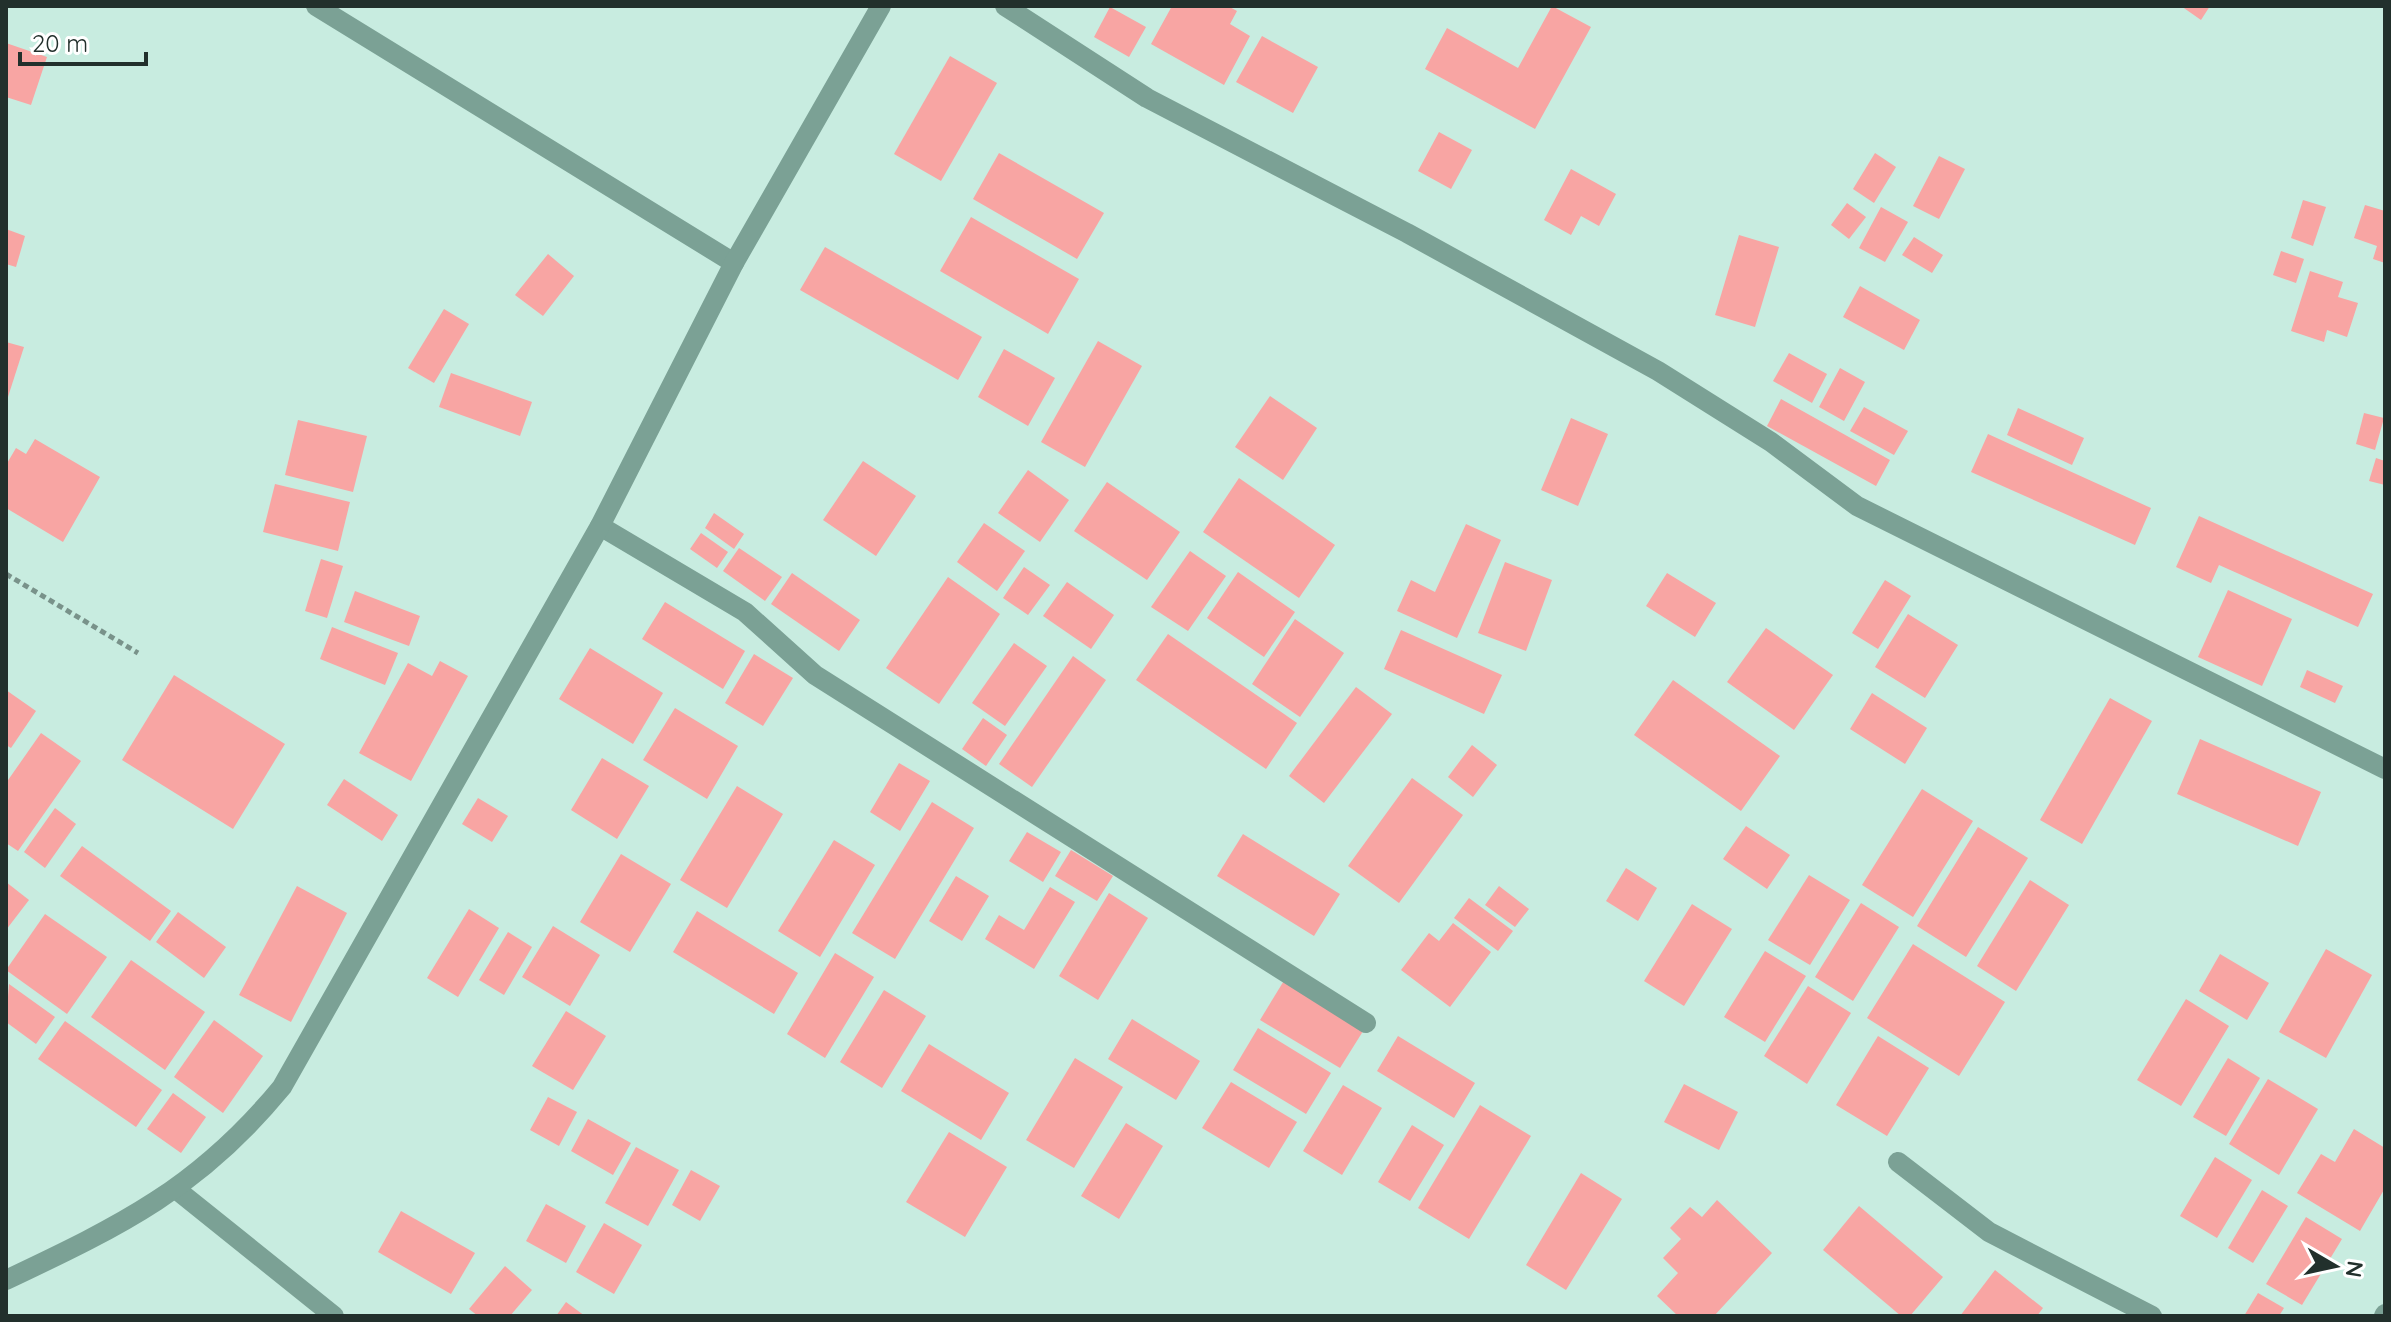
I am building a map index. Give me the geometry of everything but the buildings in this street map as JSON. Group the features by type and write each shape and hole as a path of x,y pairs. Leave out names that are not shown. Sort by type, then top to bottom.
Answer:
{"street":[{"path":"316,6 734,263"},
{"path":"6,1280 117,1228 177,1190 245,1132 282,1087 600,526 734,263 881,6"},
{"path":"1005,6 1147,98 1407,233 1658,371 1771,442 1857,506 2385,769"},
{"path":"600,526 745,612 815,675 1366,1023"},
{"path":"1898,1162 1989,1232 2152,1316"},
{"path":"177,1190 334,1316"}],"path":[{"path":"6,574 138,653"}]}
